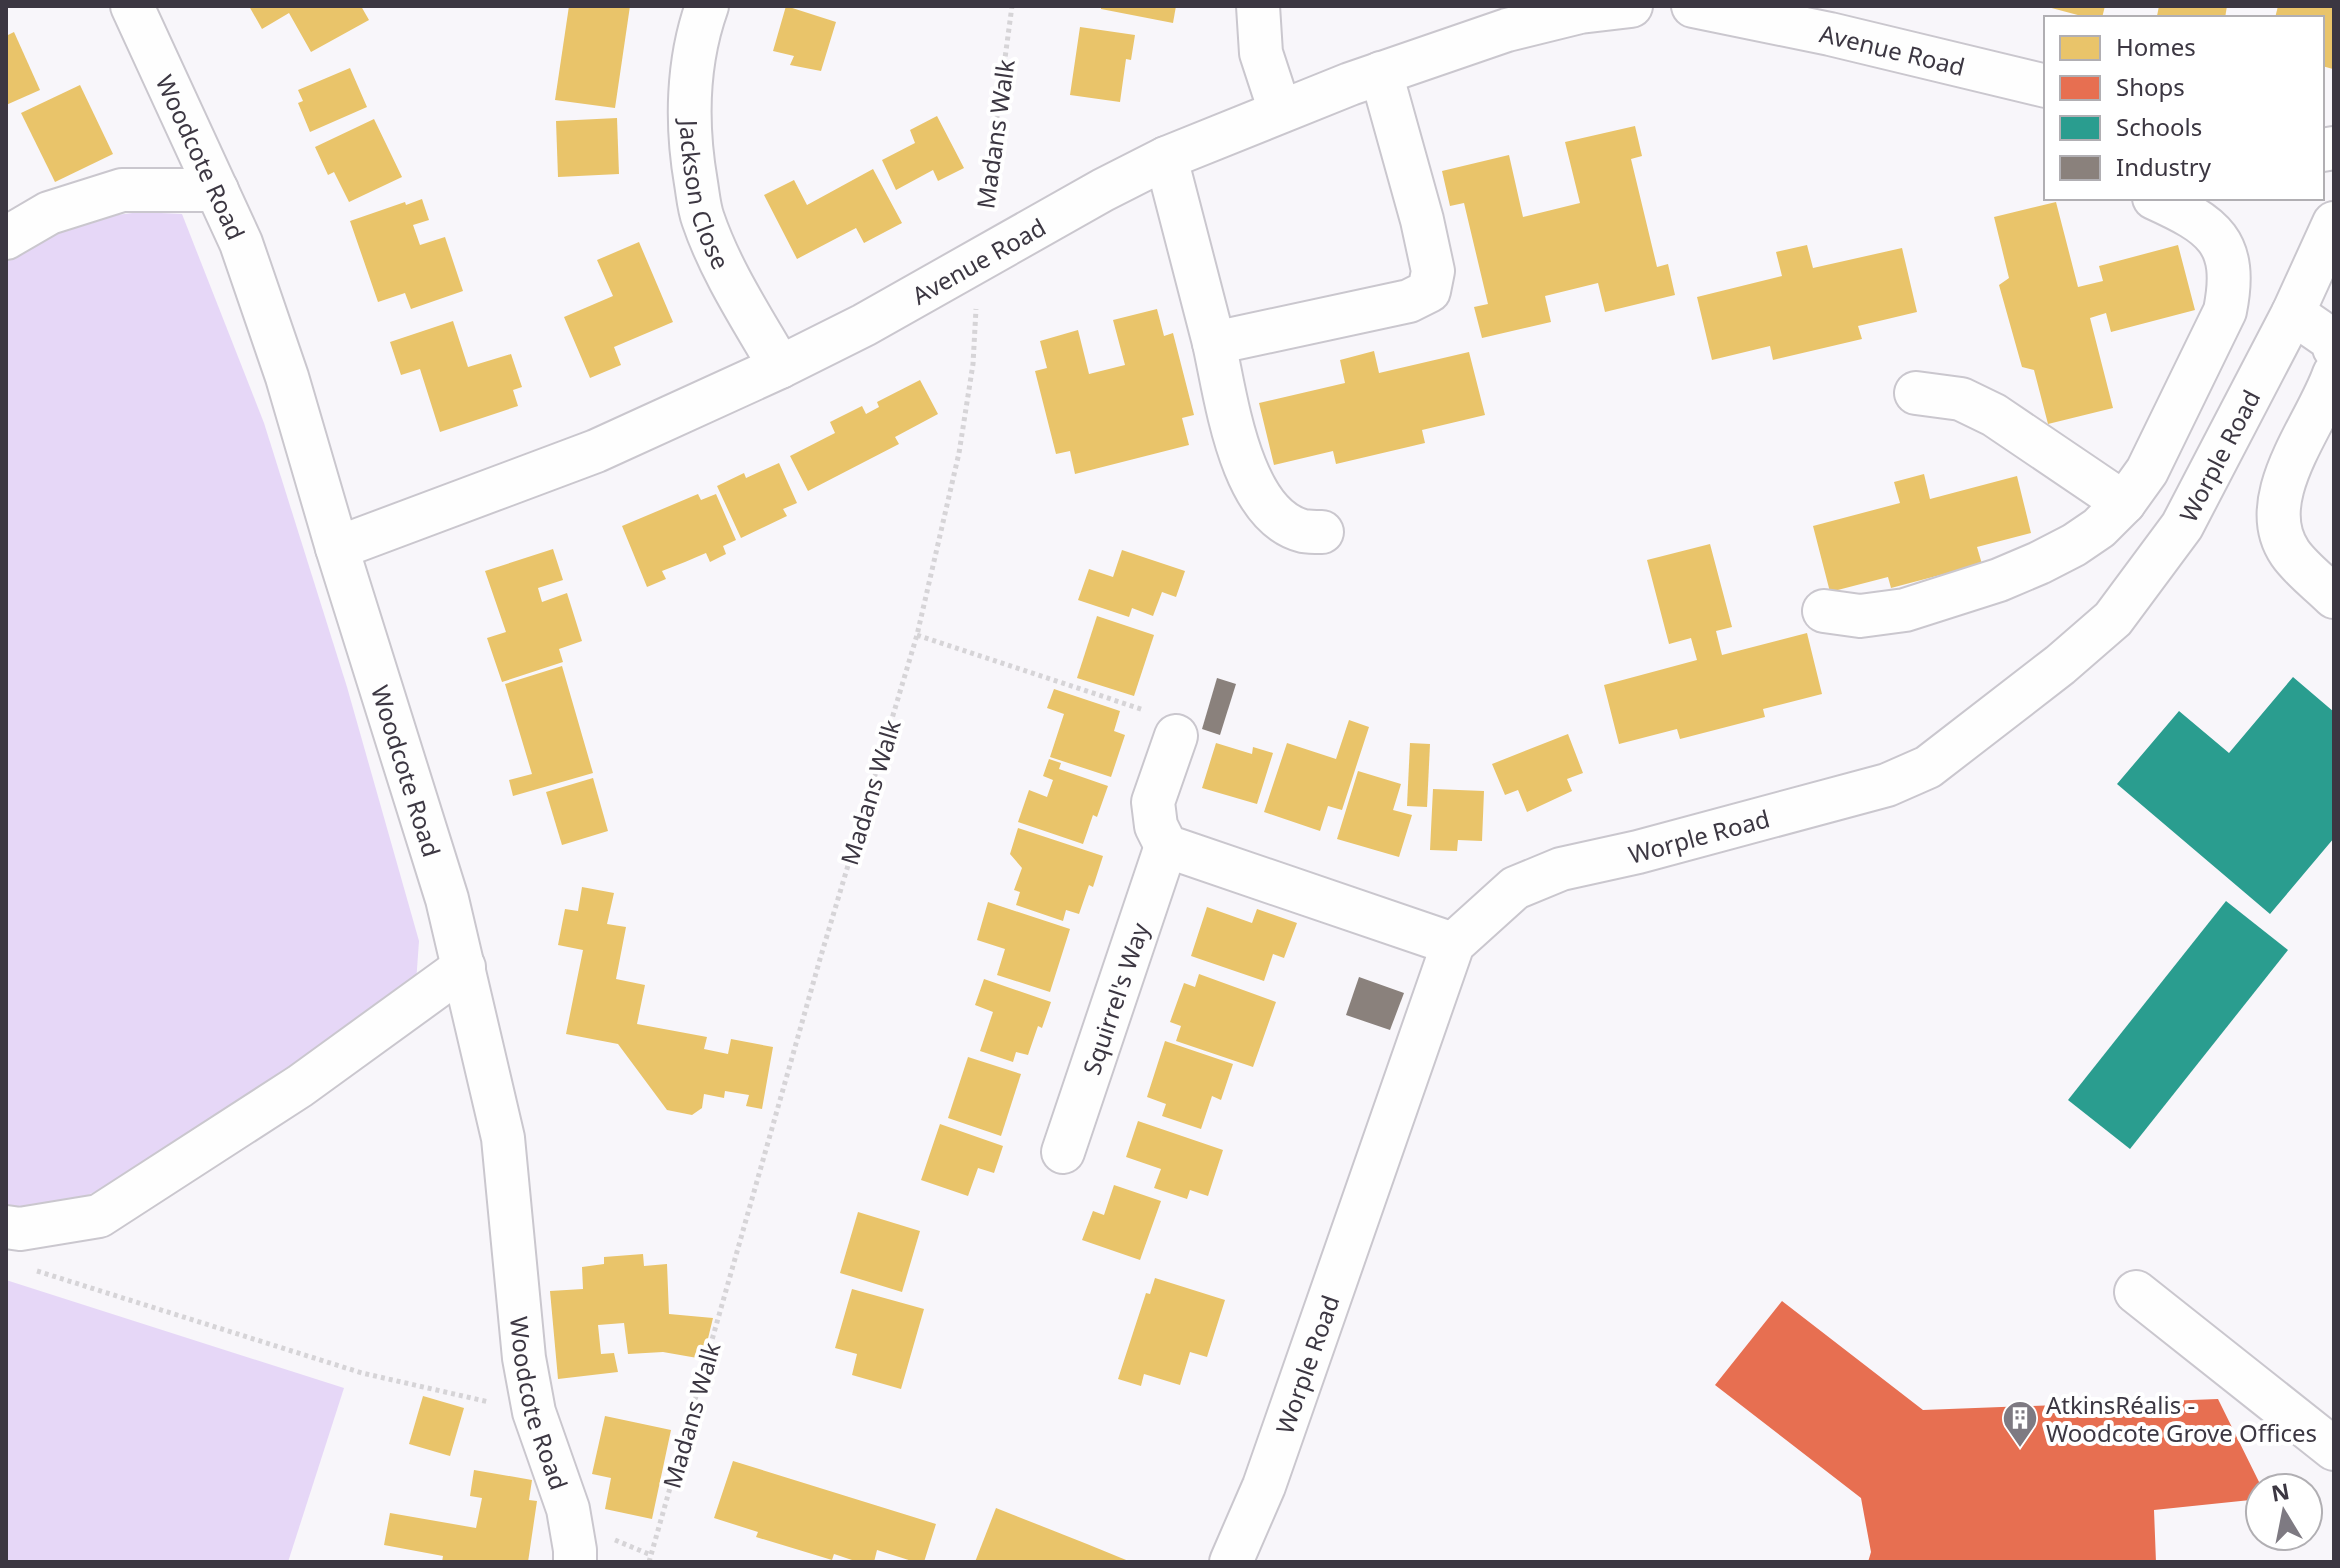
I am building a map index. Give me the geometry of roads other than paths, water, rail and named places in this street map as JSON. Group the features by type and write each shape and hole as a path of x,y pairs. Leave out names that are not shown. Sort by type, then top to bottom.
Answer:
{"street":[{"name":"Woodcote Road","path":"132,6 241,243 287,377 447,899 503,1138 524,1358 534,1412 568,1509 575,1562"},
{"name":"Jackson Close","path":"707,6 700,23 690,88 690,147 702,218 730,280 780,367"},
{"path":"1258,6 1261,53 1280,111"},
{"name":"Avenue Road","path":"337,548 596,451 780,367 864,325 1103,190 1166,158 1381,73 1507,30 1580,12 1631,6"},
{"name":"Avenue Road","path":"1693,6 1853,39 2044,86"},
{"path":"1214,343 1409,301 1429,291 1433,271 1381,73"},
{"path":"1166,158 1241,461 1256,491 1287,522 1302,531 1322,532"},
{"path":"6,238 49,213 122,190 217,190"},
{"path":"1824,611 1860,616 1905,610 1999,580 2074,545 2099,528 2124,503 2147,471 2167,431 2225,311 2230,286 2229,263 2220,242 2202,222 2158,200"},
{"name":"Worple Road","path":"1231,1562 1264,1486 1453,944 1515,888 1561,869 1638,852 1887,785 1928,767 2060,665 2113,619 2182,526 2293,313 2334,223"},
{"path":"2293,313 2332,340 2334,348"},
{"path":"2334,374 2284,480 2278,511 2282,539 2291,556 2334,597"},
{"path":"1916,393 1961,399 1994,415 2124,503"},
{"path":"1176,736 1153,802 1156,826 1166,846 1453,944"},
{"name":"Squirrel's Way","path":"1063,1152 1166,846"},
{"path":"6,1227 20,1229 99,1216 300,1086 464,967"},
{"path":"2136,1292 2334,1449"}],"place":[{"name":"AtkinsRéalis - Woodcote Grove Offices","path":"2020,1449"}]}
